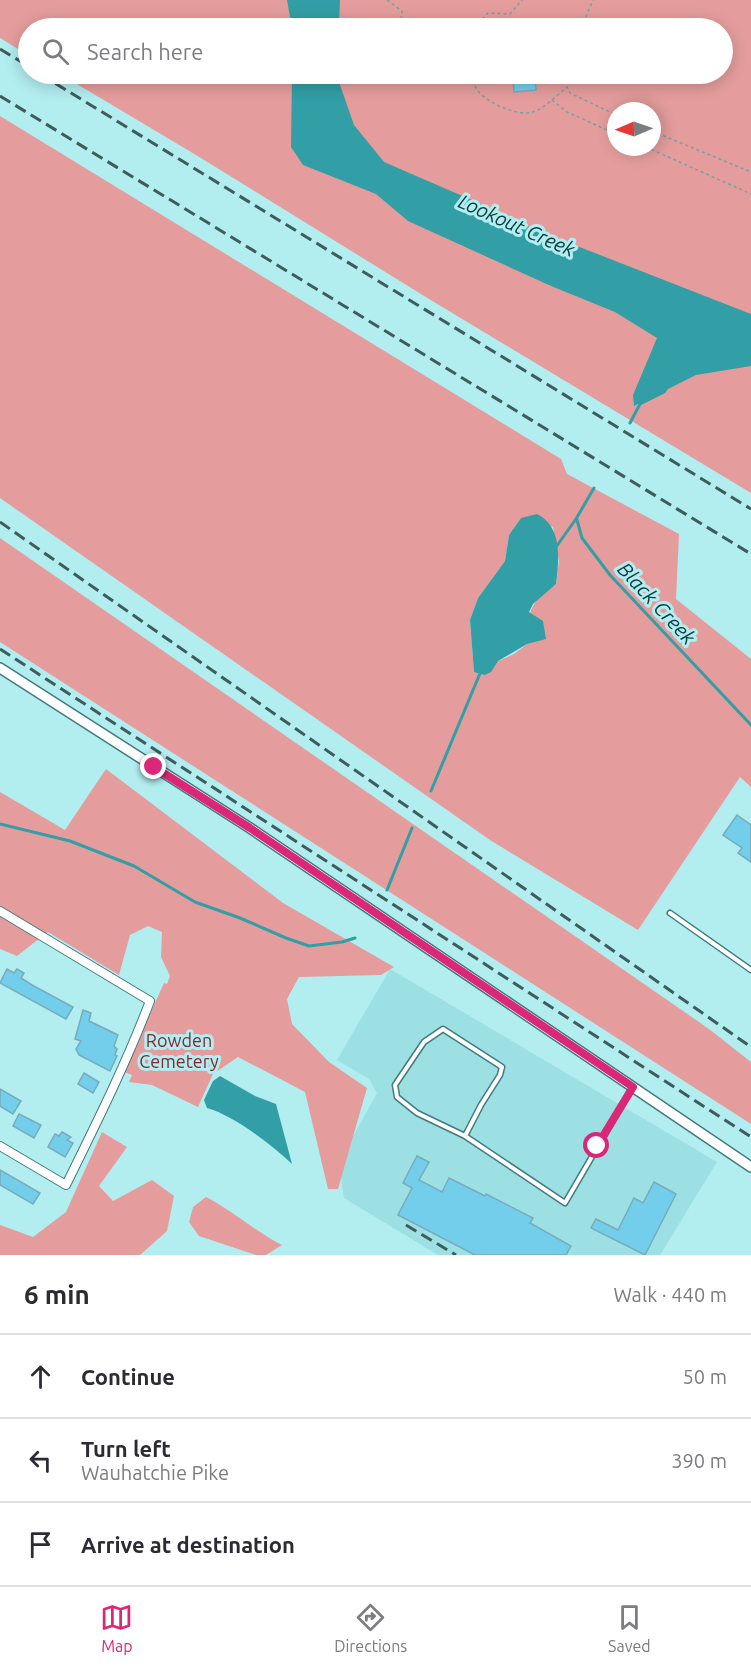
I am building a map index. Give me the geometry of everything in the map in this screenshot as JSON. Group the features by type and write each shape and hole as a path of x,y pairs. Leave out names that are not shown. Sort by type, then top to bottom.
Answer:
{"street":[{"path":"0,668 250,828 751,1167"},
{"path":"0,911 150,1001 111,1095 66,1185 0,1146"}],"lane":[{"path":"670,913 751,970"},
{"path":"465,1136 500,1075 502,1067 443,1029 424,1042 395,1085 397,1097 417,1113 465,1136 565,1203 633,1087"}],"path":[{"path":"387,0 402,11 401,18"},
{"path":"483,18 488,13 510,14 522,0"},
{"path":"585,18 593,0"},
{"path":"475,84 477,91 483,96 513,112 525,114 536,111 567,87"},
{"path":"567,84 570,93 607,112"},
{"path":"551,99 567,112 607,130"},
{"path":"661,135 751,172"},
{"path":"661,154 751,194"}],"shaded area":[{"path":"390,969 717,1162 660,1255 438,1255 344,1198 339,1162 377,1093 369,1079 337,1060"}],"green space":[{"path":"0,0 751,0 751,493 77,84 733,84 733,18 18,18 18,49 0,38"},
{"path":"0,116 561,459 567,474 679,534 676,599 751,659 751,787 740,777 638,930 490,840 0,498","holes":["521,518 553,527 559,561 556,584 539,598 531,610 527,644 514,654 474,672 470,620 478,598 505,561 509,535"]},
{"path":"0,538 709,1029 751,1062 751,1124 0,642"},
{"name":"Rowden Cemetery","path":"106,769 283,903 394,967 381,975 299,977 287,999 292,1024 329,1062 367,1088 338,1189 328,1189 305,1092 238,1057 213,1074 198,1107 152,1085 129,1082 132,1075 124,1072 164,983 167,984 170,976 161,957 162,932 148,926 130,935 119,975 48,932 17,956 0,949 0,792 65,830"},
{"path":"102,1132 127,1147 99,1186 113,1201 152,1180 174,1196 167,1231 140,1255 0,1255 0,1225 33,1237 66,1212"},
{"path":"206,1197 282,1245 266,1255 256,1255 199,1236 189,1222 193,1207"}],"water":[{"path":"287,0 340,0 339,18 290,18"},
{"name":"Lookout Creek","path":"292,84 340,84 354,125 384,162 536,230 751,314 751,366 696,375 634,406 633,395 657,338 615,312 551,286 408,221 376,194 303,165 291,147"},
{"path":"537,514 551,527 558,555 556,584 533,604 529,612 543,621 546,639 527,644 498,661 491,672 485,675 474,672 470,620 478,598 505,561 509,535 521,518"},
{"path":"220,1076 255,1096 276,1104 292,1164 240,1124 207,1108 204,1100 213,1081"}],"building":[{"path":"513,84 536,84 536,90 514,92"},
{"path":"737,815 751,825 751,862 738,853 742,848 723,835"},
{"path":"7,969 14,973 17,969 24,973 21,978 73,1007 66,1019 0,983"},
{"path":"83,1010 91,1013 89,1021 118,1035 114,1046 117,1049 115,1055 117,1056 110,1071 79,1055 76,1049 81,1041 75,1039"},
{"path":"84,1073 99,1082 93,1093 78,1084"},
{"path":"0,1089 21,1101 13,1114 0,1106"},
{"path":"19,1114 41,1125 34,1138 13,1126"},
{"path":"62,1132 71,1137 67,1140 73,1143 65,1157 48,1147 55,1134 59,1136"},
{"path":"417,1156 429,1162 419,1180 442,1192 449,1178 485,1196 486,1194 533,1218 530,1223 571,1246 566,1255 475,1255 398,1215 412,1188 403,1183"},
{"path":"0,1170 40,1193 33,1204 0,1185"},
{"path":"654,1182 676,1194 645,1255 591,1228 596,1219 618,1230 634,1198 643,1203"}],"waterway":[{"name":"Black Creek","path":"630,423 640,404 666,389"},
{"name":"Black Creek","path":"556,547 594,488"},
{"name":"Black Creek","path":"577,520 582,538 610,575 751,725"},
{"path":"431,791 481,671"},
{"path":"0,824 70,841 134,866 195,902 309,946 355,938"},
{"path":"387,890 412,828"}],"railway":[{"path":"0,49 18,60"},
{"path":"56,84 751,509"},
{"path":"0,96 751,554"},
{"path":"0,522 751,1047"},
{"path":"0,649 751,1137"},
{"path":"406,1225 456,1255"}],"route":[{"path":"154,767 250,828 633,1087 597,1146"}]}
